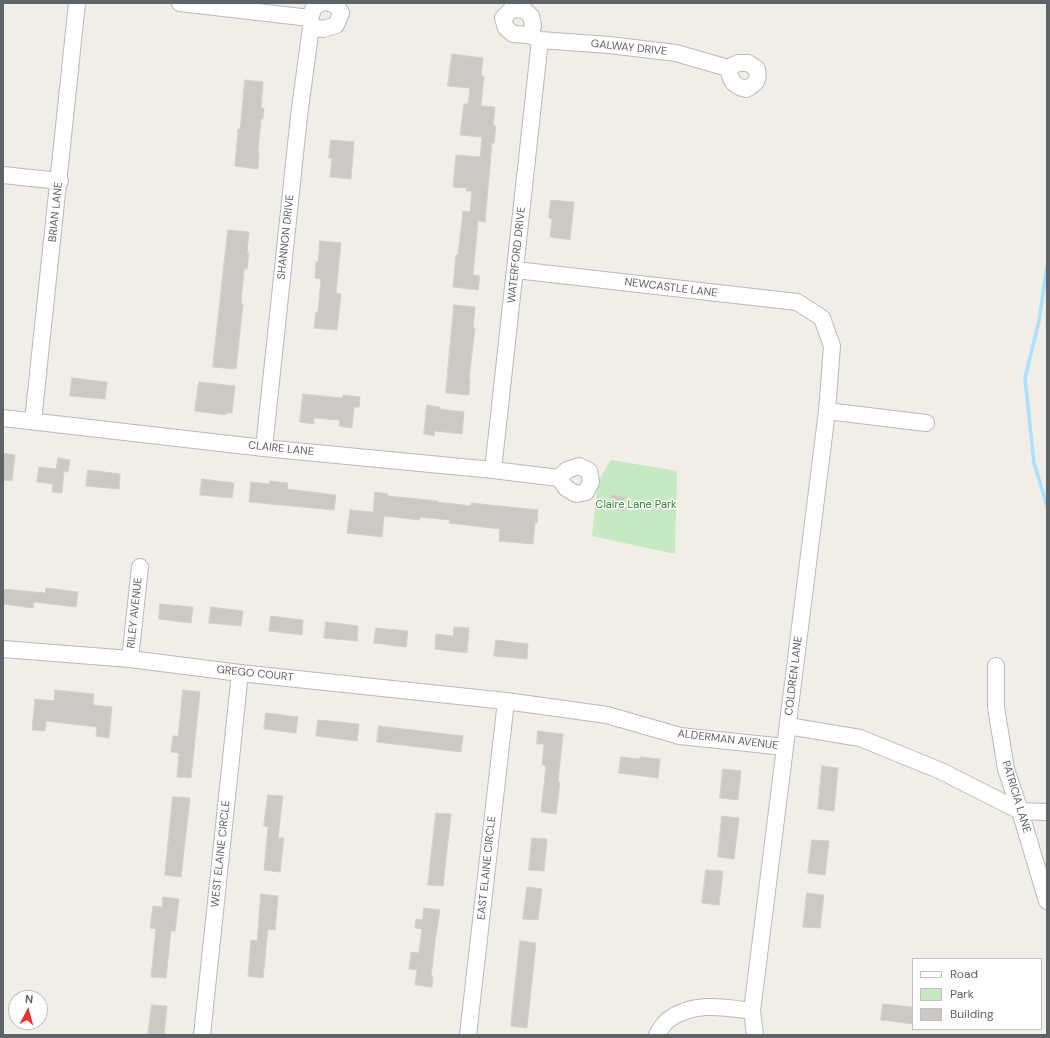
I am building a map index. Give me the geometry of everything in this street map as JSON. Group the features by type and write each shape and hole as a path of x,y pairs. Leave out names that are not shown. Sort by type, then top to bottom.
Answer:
{"street":[{"name":"BRIAN LANE","path":"34,421 60,181 77,3"},
{"path":"180,3 310,22 323,29 336,25 341,13 336,4 329,3"},
{"path":"310,22 314,7 321,3"},
{"name":"SHANNON DRIVE","path":"264,448 310,22"},
{"name":"GALWAY DRIVE","path":"535,38 676,53 728,68"},
{"name":"WATERFORD DRIVE","path":"494,470 516,270 535,38"},
{"path":"3,175 60,181"},
{"name":"NEWCASTLE LANE","path":"516,270 797,302 822,318"},
{"name":"COLDREN LANE","path":"756,1035 752,1011 827,411 832,346 822,318"},
{"path":"827,411 926,423"},
{"name":"CLAIRE LANE","path":"3,418 264,448 494,470 559,478"},
{"name":"RILEY AVENUE","path":"130,659 140,567"},
{"name":"GREGO COURT","path":"3,648 130,659 240,673 506,701"},
{"name":"PATRICIA LANE","path":"996,666 996,707 1006,769 1047,901"},
{"name":"WEST ELAINE CIRCLE","path":"202,1035 240,673"},
{"name":"ALDERMAN AVENUE","path":"506,701 607,714 680,736 785,748"},
{"name":"EAST ELAINE CIRCLE","path":"468,1035 506,701"},
{"name":"ALDERMAN AVENUE","path":"788,726 860,738 941,771 1020,811 1047,812"},
{"path":"657,1035 667,1021 685,1011 701,1007 718,1006 752,1011"}],"green space":[{"name":"Claire Lane Park","path":"611,460 677,471 675,554 592,536 598,481"}],"building":[{"path":"452,54 483,58 481,76 484,76 481,106 495,107 493,126 496,126 494,143 492,143 485,222 478,221 473,275 480,276 478,290 453,287 456,255 458,255 463,211 470,212 472,191 466,191 467,188 453,187 456,155 480,157 482,137 460,135 464,104 468,104 470,88 448,86"},
{"path":"245,80 263,82 261,108 264,108 263,119 261,119 258,169 235,166 238,129 240,129"},
{"path":"331,140 354,142 351,179 330,177 332,158 329,158"},
{"path":"551,200 574,202 570,240 550,237 552,219 549,218"},
{"path":"228,230 249,232 247,253 249,253 247,269 244,269 241,303 243,304 236,369 213,367"},
{"path":"320,241 341,243 336,293 341,294 337,330 314,328 316,312 318,312 321,279 315,278"},
{"path":"454,305 475,307 473,328 475,328 469,379 469,395 446,393"},
{"path":"72,378 107,382 105,399 70,396"},
{"path":"199,382 235,386 232,413 226,413 226,415 195,411"},
{"path":"303,394 342,398 343,395 360,397 359,407 354,407 352,428 339,426 340,420 314,418 314,424 300,422"},
{"path":"427,405 440,407 440,409 464,412 462,434 435,431 434,436 424,434"},
{"path":"3,453 15,455 12,481 3,480"},
{"path":"58,458 70,460 68,472 64,471 62,493 52,492 53,484 37,482 39,467 56,469"},
{"path":"88,470 120,474 119,489 86,486"},
{"path":"202,479 234,483 232,498 200,495"},
{"path":"270,481 288,483 287,489 336,495 334,510 249,502 251,482 270,484"},
{"path":"375,492 388,494 388,496 471,506 471,503 538,510 533,544 499,541 500,529 449,523 450,520 420,517 420,520 384,516 382,537 347,533 350,510 373,512"},
{"path":"612,495 625,497 624,511 610,508"},
{"path":"46,588 78,592 76,607 34,602 33,608 3,604 3,589 45,593"},
{"path":"160,604 193,607 191,623 159,619"},
{"path":"211,607 243,611 241,626 209,623"},
{"path":"271,616 303,620 302,635 269,631"},
{"path":"326,622 358,626 357,641 324,638"},
{"path":"454,627 469,628 467,653 435,649 436,634 453,636"},
{"path":"376,628 408,631 406,647 374,643"},
{"path":"496,640 528,644 527,659 494,656"},
{"path":"55,690 94,694 93,705 112,707 109,738 96,736 97,727 46,721 45,731 32,730 35,699 54,701"},
{"path":"183,690 200,692 191,778 177,777 179,753 171,752 173,736 178,736"},
{"path":"266,713 298,717 296,733 264,729"},
{"path":"318,720 359,724 357,741 316,736"},
{"path":"379,726 463,736 461,752 377,742"},
{"path":"538,731 563,734 556,814 541,812 546,766 542,765 544,744 537,744"},
{"path":"621,757 660,759 658,778 619,773"},
{"path":"822,766 838,768 834,811 818,809"},
{"path":"723,769 741,771 738,800 720,798"},
{"path":"268,795 283,796 278,838 284,838 280,872 264,870 268,827 264,826"},
{"path":"173,797 190,798 181,877 165,875"},
{"path":"436,813 451,814 443,886 428,885"},
{"path":"722,816 739,818 734,859 718,857"},
{"path":"532,838 547,839 544,871 529,870"},
{"path":"812,840 829,841 825,875 808,873"},
{"path":"706,870 723,871 719,905 702,903"},
{"path":"527,887 542,889 538,920 523,919"},
{"path":"807,893 824,895 820,928 803,927"},
{"path":"261,894 278,896 275,930 268,929 263,978 248,976 251,940 257,941"},
{"path":"163,897 179,899 175,931 171,931 166,978 151,977 156,929 150,928 153,906 162,907"},
{"path":"424,908 440,910 431,977 433,977 432,987 415,985 417,970 409,969 411,952 419,953 422,929 415,928 416,919 422,920"},
{"path":"520,941 536,943 527,1028 511,1026"},
{"path":"883,1004 912,1007 912,1024 881,1020"},
{"path":"152,1005 167,1006 164,1035 148,1035"}],"waterway":[{"path":"1047,266 1039,321 1025,378 1034,463 1047,506"}]}
